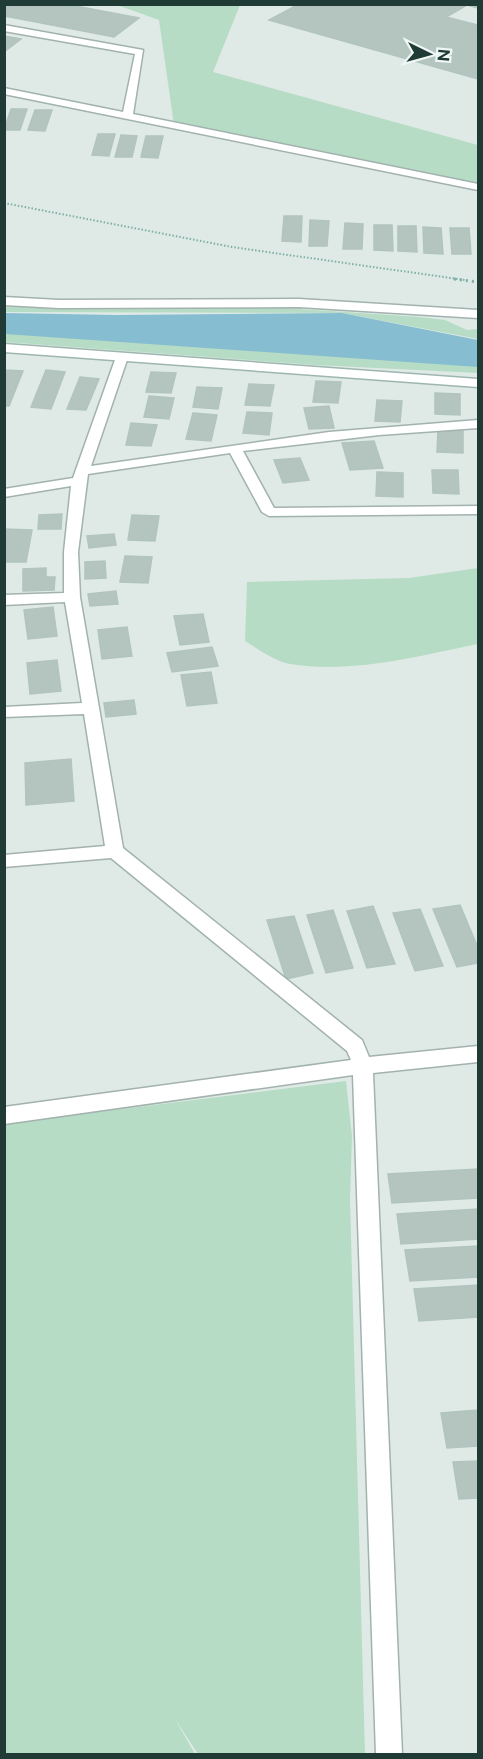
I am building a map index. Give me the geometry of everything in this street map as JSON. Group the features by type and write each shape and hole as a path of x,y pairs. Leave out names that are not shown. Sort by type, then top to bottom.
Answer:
{"street":[{"path":"4,27 140,52 127,116"},
{"path":"4,91 478,187"},
{"path":"4,301 59,304 299,303 478,314"},
{"path":"4,348 478,383"},
{"path":"122,357 81,476 71,552 72,597 115,851 355,1046 363,1066 390,1755"},
{"path":"4,493 81,476 234,448 390,428 478,424"},
{"path":"234,448 269,512 478,510"},
{"path":"4,600 72,597"},
{"path":"4,712 90,708"},
{"path":"4,861 115,851"},
{"path":"4,1116 363,1066 478,1054"}],"path":[{"path":"4,203 232,247 478,282"}],"green space":[{"path":"117,5 240,5 213,72 478,145 478,187 174,125 159,20"},
{"path":"181,306 299,309 420,317 445,320 467,330 478,329 478,339 342,313 5,312 5,307"},
{"path":"4,332 478,359 478,373 315,365 5,342"},
{"path":"478,568 478,644 385,662 314,667 284,662 245,641 247,582 409,578"},
{"path":"346,1081 352,1136 350,1200 365,1754 198,1754 175,1719 195,1754 5,1754 5,1121 90,1113"}],"water":[{"path":"4,313 117,315 342,313 478,340 478,367 5,334"}],"building":[{"path":"8,4 65,4 139,18 114,37 4,16 4,7"},
{"path":"299,4 478,4 478,8 467,5 446,17 478,25 478,79 269,20"},
{"path":"4,36 21,39 4,52"},
{"path":"11,109 27,109 20,130 4,130"},
{"path":"35,110 52,110 45,131 28,130"},
{"path":"98,134 115,134 109,156 92,155"},
{"path":"121,135 137,136 132,157 115,157"},
{"path":"146,136 163,136 158,158 141,157"},
{"path":"284,216 302,216 301,242 282,241"},
{"path":"310,220 329,221 327,246 309,246"},
{"path":"345,223 363,224 362,249 343,249"},
{"path":"374,225 392,225 393,251 374,250"},
{"path":"398,226 416,226 417,252 398,251"},
{"path":"423,227 441,228 443,254 424,253"},
{"path":"450,228 469,228 471,254 452,254"},
{"path":"4,370 23,371 9,406 4,406"},
{"path":"46,370 65,372 51,409 31,407"},
{"path":"151,372 176,373 171,393 146,392"},
{"path":"80,377 99,379 86,410 67,409"},
{"path":"316,381 341,382 338,403 313,402"},
{"path":"249,384 274,385 270,406 245,405"},
{"path":"197,387 222,388 218,409 193,407"},
{"path":"435,393 460,394 460,415 435,414"},
{"path":"149,396 174,398 169,419 144,417"},
{"path":"377,400 402,401 400,422 375,421"},
{"path":"329,406 334,428 309,429 304,408"},
{"path":"247,412 272,413 269,435 243,433"},
{"path":"193,413 217,415 211,441 186,439"},
{"path":"131,423 157,425 151,446 126,445"},
{"path":"438,430 463,431 463,453 437,452"},
{"path":"374,441 383,468 350,470 342,443"},
{"path":"300,458 309,480 283,483 274,460"},
{"path":"432,470 458,470 459,494 433,493"},
{"path":"377,472 403,473 403,497 376,496"},
{"path":"62,514 61,529 38,529 39,515"},
{"path":"132,515 159,516 155,541 128,540"},
{"path":"4,529 32,530 26,562 4,562"},
{"path":"114,534 116,545 89,548 87,536"},
{"path":"125,556 152,557 148,583 120,582"},
{"path":"105,561 106,578 85,579 85,562"},
{"path":"46,568 46,577 55,577 54,590 23,591 23,569"},
{"path":"116,591 118,604 90,606 88,594"},
{"path":"53,607 57,636 28,639 24,610"},
{"path":"203,614 209,642 180,645 174,616"},
{"path":"127,627 132,656 102,659 98,630"},
{"path":"212,647 218,666 172,672 167,653"},
{"path":"57,660 61,691 30,694 27,663"},
{"path":"211,672 217,703 187,706 181,675"},
{"path":"134,700 136,714 106,717 104,703"},
{"path":"71,759 74,801 26,805 25,763"},
{"path":"460,905 478,948 478,963 457,967 433,909"},
{"path":"373,906 395,964 367,968 347,911"},
{"path":"420,909 443,966 415,971 393,913"},
{"path":"333,910 353,968 326,973 307,915"},
{"path":"294,916 313,973 286,979 267,920"},
{"path":"478,1169 478,1198 392,1203 388,1174"},
{"path":"478,1209 478,1239 401,1244 397,1214"},
{"path":"478,1246 478,1277 410,1281 405,1250"},
{"path":"478,1285 478,1317 419,1321 414,1289"},
{"path":"478,1410 478,1446 447,1448 441,1413"},
{"path":"478,1461 478,1498 459,1499 453,1462"}]}
